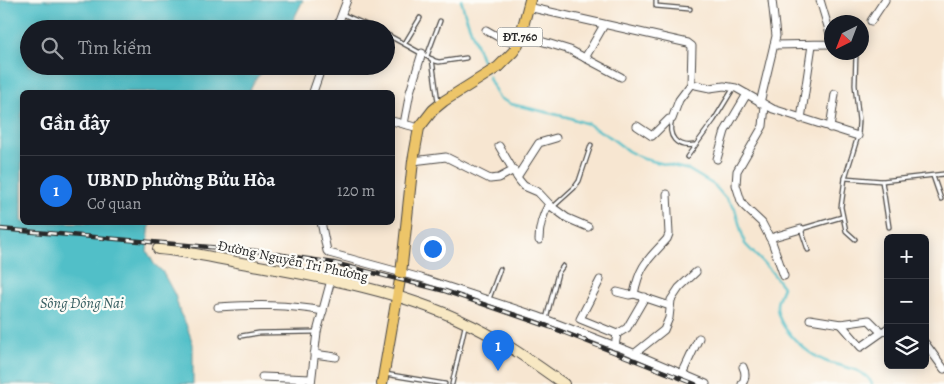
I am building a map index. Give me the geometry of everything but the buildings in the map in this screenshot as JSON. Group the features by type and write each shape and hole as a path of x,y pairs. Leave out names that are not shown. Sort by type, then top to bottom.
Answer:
{"main road":[{"name":"ĐT.760","path":"383,379 401,274 413,161 419,128 439,105 498,67 513,52 518,45 529,3"},
{"name":"Đường Nguyễn Tri Phương","path":"158,251 181,256 203,256 330,280 418,304 466,323 507,346 564,384"}],"street":[{"path":"339,20 347,0"},
{"path":"772,0 776,28 763,104 763,126 737,171 736,185 741,201 762,224 770,238 784,276"},
{"path":"820,0 824,15"},
{"path":"870,21 885,0"},
{"path":"529,3 604,25 691,44 691,84 679,100 672,119 668,120 652,136 636,126"},
{"path":"585,58 604,25"},
{"path":"486,30 518,45"},
{"path":"521,35 555,44 621,77"},
{"path":"774,45 824,44"},
{"path":"801,119 812,45"},
{"path":"404,124 410,92 425,54"},
{"path":"313,90 319,75"},
{"path":"691,84 710,88 734,87 763,104 801,119 858,136"},
{"path":"717,159 725,131 748,94"},
{"path":"830,128 835,94"},
{"path":"395,122 419,128"},
{"path":"413,161 446,157 490,179 498,178 516,174 539,142 556,138"},
{"path":"499,146 524,186 538,192 551,206 567,218 588,226"},
{"path":"634,294 640,270 668,236 667,194"},
{"path":"540,240 539,231 542,216 551,206"},
{"path":"322,225 329,254 489,300 615,346 706,384"},
{"path":"770,238 801,230"},
{"path":"634,354 666,327 670,318 671,300 679,288 696,272"},
{"path":"262,377 311,381 317,332 330,280"},
{"path":"600,280 580,319 617,334"},
{"path":"618,292 634,294 670,306"},
{"path":"615,346 617,334 627,328 645,298"},
{"path":"218,307 282,306 323,311"},
{"path":"810,318 841,324 868,320 881,332"},
{"path":"841,324 861,347 884,330"},
{"path":"682,374 699,338"},
{"path":"929,348 944,369"},
{"path":"314,354 336,357"},
{"path":"742,384 746,377 743,367"}],"lane":[{"path":"656,0 656,6 690,9"},
{"path":"342,13 357,20"},
{"path":"405,43 420,18"},
{"path":"425,54 440,21"},
{"path":"395,38 439,62 466,58"},
{"path":"432,59 439,105"},
{"path":"855,239 846,231 841,207 845,178 858,136 859,122 855,85 856,60"},
{"path":"687,157 714,120 734,87"},
{"path":"672,119 669,130 672,138 685,146 694,145"},
{"path":"551,206 574,188 579,181 591,145"},
{"path":"845,178 882,181 944,174"},
{"path":"933,176 941,199"},
{"path":"882,181 889,227"},
{"path":"808,250 801,230 842,217"},
{"path":"546,320 558,273 563,266"},
{"path":"489,300 500,269"},
{"path":"452,384 466,323"},
{"path":"242,336 259,333 317,332"},
{"path":"383,379 445,384"}],"water":[{"name":"Sông Đồng Nai","path":"0,0 303,0 293,20 20,20 20,75 260,75 250,90 20,90 20,225 150,225 147,251 154,264 162,271 175,295 180,313 193,344 193,384 0,384"}],"waterway":[{"path":"461,0 486,71"},
{"path":"488,76 499,98 511,104 588,124 610,137 628,151 644,159 689,170 714,185 735,209 745,244 771,271 783,287 777,305 778,313 787,331 802,346 818,357 858,371 864,374 872,384"}],"railway":[{"path":"0,229 256,251 334,263 445,291 550,327 695,384"}],"place":[{"name":"UBND phường Bửu Hòa","path":"498,371"}]}
